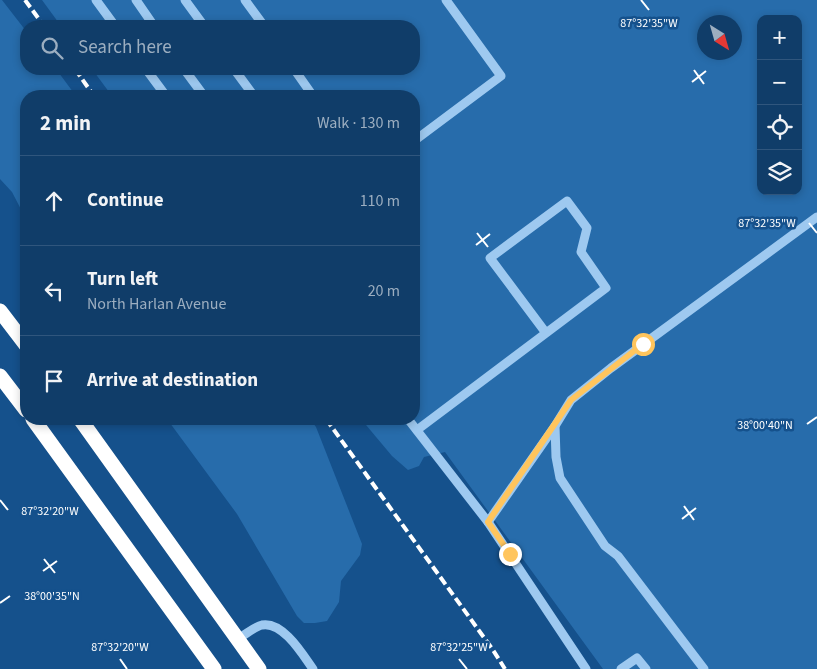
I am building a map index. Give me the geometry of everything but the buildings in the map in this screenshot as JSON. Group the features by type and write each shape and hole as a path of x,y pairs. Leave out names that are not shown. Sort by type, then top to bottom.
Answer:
{"highway":[{"path":"0,311 20,337"},
{"path":"0,376 20,402"},
{"path":"37,425 214,669"},
{"path":"84,425 259,669"}],"street":[{"path":"96,0 111,20"},
{"path":"136,0 150,20"},
{"path":"185,0 200,20"},
{"path":"245,0 260,20"},
{"path":"420,136 500,76 446,0"},
{"path":"150,75 162,90"},
{"path":"188,75 200,90"},
{"path":"238,75 250,90"},
{"path":"298,75 309,90"},
{"path":"417,430 606,288 581,252 587,228 567,201 490,258 546,333"},
{"path":"488,522 571,400 611,368 817,217"},
{"path":"413,425 488,522 586,669"},
{"path":"555,426 556,457 560,478 605,546 618,556 704,669"},
{"path":"237,638 262,625 279,628 296,646 313,669"},
{"path":"621,669 637,658 646,669"}],"shaded area":[{"path":"0,0 2,0 20,23 20,75 60,75 72,90 20,90 20,207 12,192 0,179"},
{"path":"42,0 817,0 817,669 603,669 445,452 424,457 419,466 408,470 392,456 366,425 420,425 420,90 108,90 96,75 420,75 420,20 57,20"},
{"path":"171,425 314,425 362,544 360,555 341,581 339,602 327,621 304,623 297,616 237,514"}],"railway":[{"path":"25,0 40,20"},
{"path":"79,75 90,90"},
{"path":"330,425 505,669"}],"route":[{"path":"510,554 488,522 571,400 643,344"}]}
